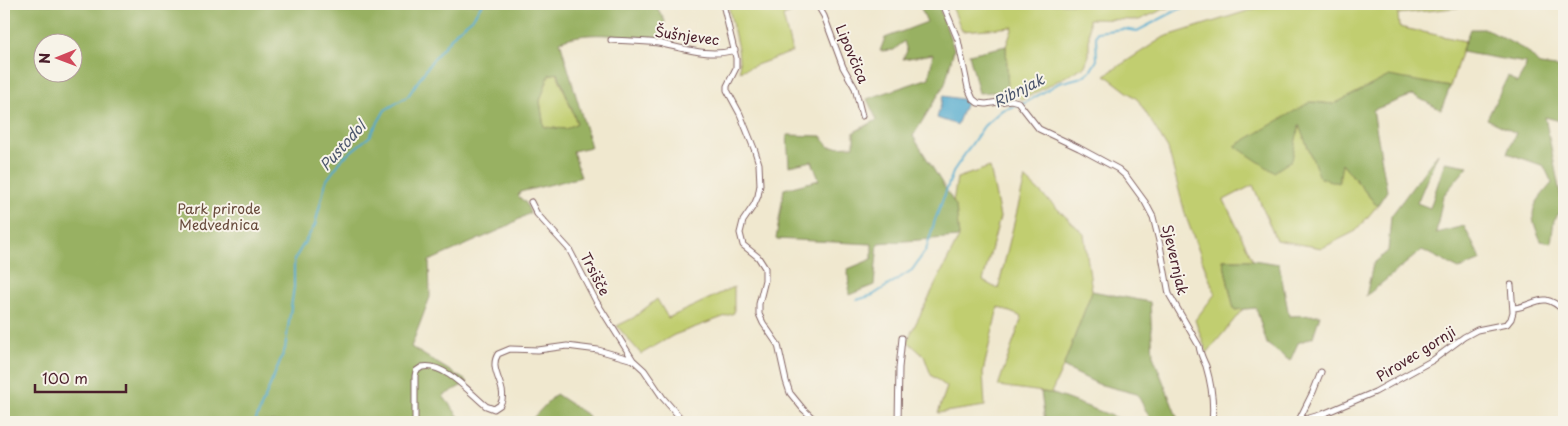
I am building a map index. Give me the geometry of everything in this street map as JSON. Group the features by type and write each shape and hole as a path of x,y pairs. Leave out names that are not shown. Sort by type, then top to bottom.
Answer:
{"street":[{"path":"723,4 734,50"},
{"name":"Lipovčica","path":"817,4 824,16 843,67 855,88 862,116"},
{"name":"Sjevernjak","path":"943,4 957,35 964,61 968,88 973,99 978,103 986,104 1011,100 1018,102 1034,124 1045,133 1079,148 1122,172 1145,202 1155,224 1169,294 1196,341 1206,366 1212,397 1212,422"},
{"name":"Šušnjevec","path":"611,40 644,42 707,53 723,53 734,50 736,68 728,82 727,90 756,151 760,178 756,201 741,227 741,240 746,249 758,257 765,268 765,280 759,304 759,314 778,345 788,388 802,409 817,422"},
{"name":"Trsišče","path":"531,202 537,214 569,249 598,306 633,360 644,370 663,398 684,422"},
{"path":"1511,285 1514,308 1541,300 1556,304 1564,311"},
{"name":"Pirovec gornji","path":"1298,422 1323,414 1388,385 1440,355 1471,333 1484,328 1507,324 1513,316 1514,308"},
{"path":"898,422 899,368 902,338"},
{"path":"414,422 415,376 416,371 422,367 434,367 444,372 486,406 494,409 500,405 503,399 494,362 498,354 505,350 538,350 567,346 598,350 633,360"},
{"name":"Pirovec gornji","path":"1298,422 1313,392 1320,372"},
{"path":"1323,414 1327,422"}],"green space":[{"name":"Park prirode Medvednica","path":"4,4 655,4 665,21 659,41 621,36 584,35 560,41 591,147 573,151 581,177 520,192 518,196 526,203 530,213 500,230 429,261 430,297 411,347 468,382 443,396 463,422 4,422","holes":["558,73 577,123 566,129 544,127 540,101 549,75"]},
{"path":"728,4 809,4 810,6 783,16 792,52 740,71 738,49"},
{"path":"919,4 938,4 954,49 945,84 913,136 956,206 959,237 878,243 874,285 849,295 848,269 872,259 872,244 776,239 784,189 819,180 812,161 789,166 787,135 821,136 829,147 854,146 854,132 877,120 867,99 929,78 933,54 903,59 907,51 904,41 894,50 880,51 885,38 927,22"},
{"path":"951,4 1176,4 1139,20 1089,19 1089,55 1085,66 1022,100 1013,92 1008,91 1006,46 1013,27 962,31"},
{"path":"1270,4 1491,4 1398,14 1399,27 1465,41 1450,87 1389,77 1334,104 1310,102 1298,124 1342,163 1377,206 1356,231 1322,248 1276,240 1253,185 1224,200 1253,260 1223,260 1234,310 1243,309 1207,353 1195,320 1215,294 1186,217 1168,149 1138,100 1105,75 1164,37"},
{"path":"1470,29 1486,29 1527,51 1540,65 1564,68 1564,122 1545,117 1563,208 1554,220 1551,243 1541,241 1533,215 1536,204 1552,183 1544,166 1507,153 1516,133 1487,119 1508,76 1517,83 1525,69 1526,63 1461,52"},
{"path":"1006,46 1008,91 979,93 969,54"},
{"path":"557,73 577,123 566,129 544,128 540,101 549,75"},
{"path":"1389,76 1450,87 1441,110 1413,95 1373,110 1387,191 1377,206 1342,163 1339,183 1320,178 1299,125 1292,160 1274,172 1235,146 1310,102 1334,104"},
{"path":"1438,153 1417,203 1430,208 1445,162 1468,166 1443,196 1436,233 1464,226 1481,260 1459,269 1422,250 1366,296 1373,264 1388,251 1391,216"},
{"path":"990,167 1000,217 983,281 998,289 1025,178 1084,234 1092,291 1051,393 998,386 1022,317 998,307 983,372 985,406 938,413 947,387 931,375 924,356 907,341 959,237 953,202 957,178"},
{"path":"1223,260 1253,260 1279,264 1289,316 1320,315 1313,337 1298,343 1290,361 1267,344 1256,308 1234,310"},
{"path":"734,287 734,313 674,335 641,354 617,326 633,318 657,299 668,318"},
{"path":"1092,291 1150,302 1153,356 1179,422 1152,422 1137,394 1098,384 1063,367"},
{"path":"1041,392 1051,393 1123,420 1122,422 1045,422"},
{"path":"556,394 589,416 588,422 529,422"}],"water":[{"path":"943,96 967,100 957,125 937,118"}],"waterway":[{"name":"Pustodol","path":"255,422 285,349 294,287 294,260 315,225 326,181 343,158 370,136 385,110 408,96 431,62 458,30 472,19 482,4"},
{"name":"Ribnjak","path":"857,300 873,295 912,270 926,250 954,170 984,126 1002,110 1025,103 1059,83 1082,77 1091,70 1097,60 1097,32 1123,29 1137,31 1189,4"}]}
